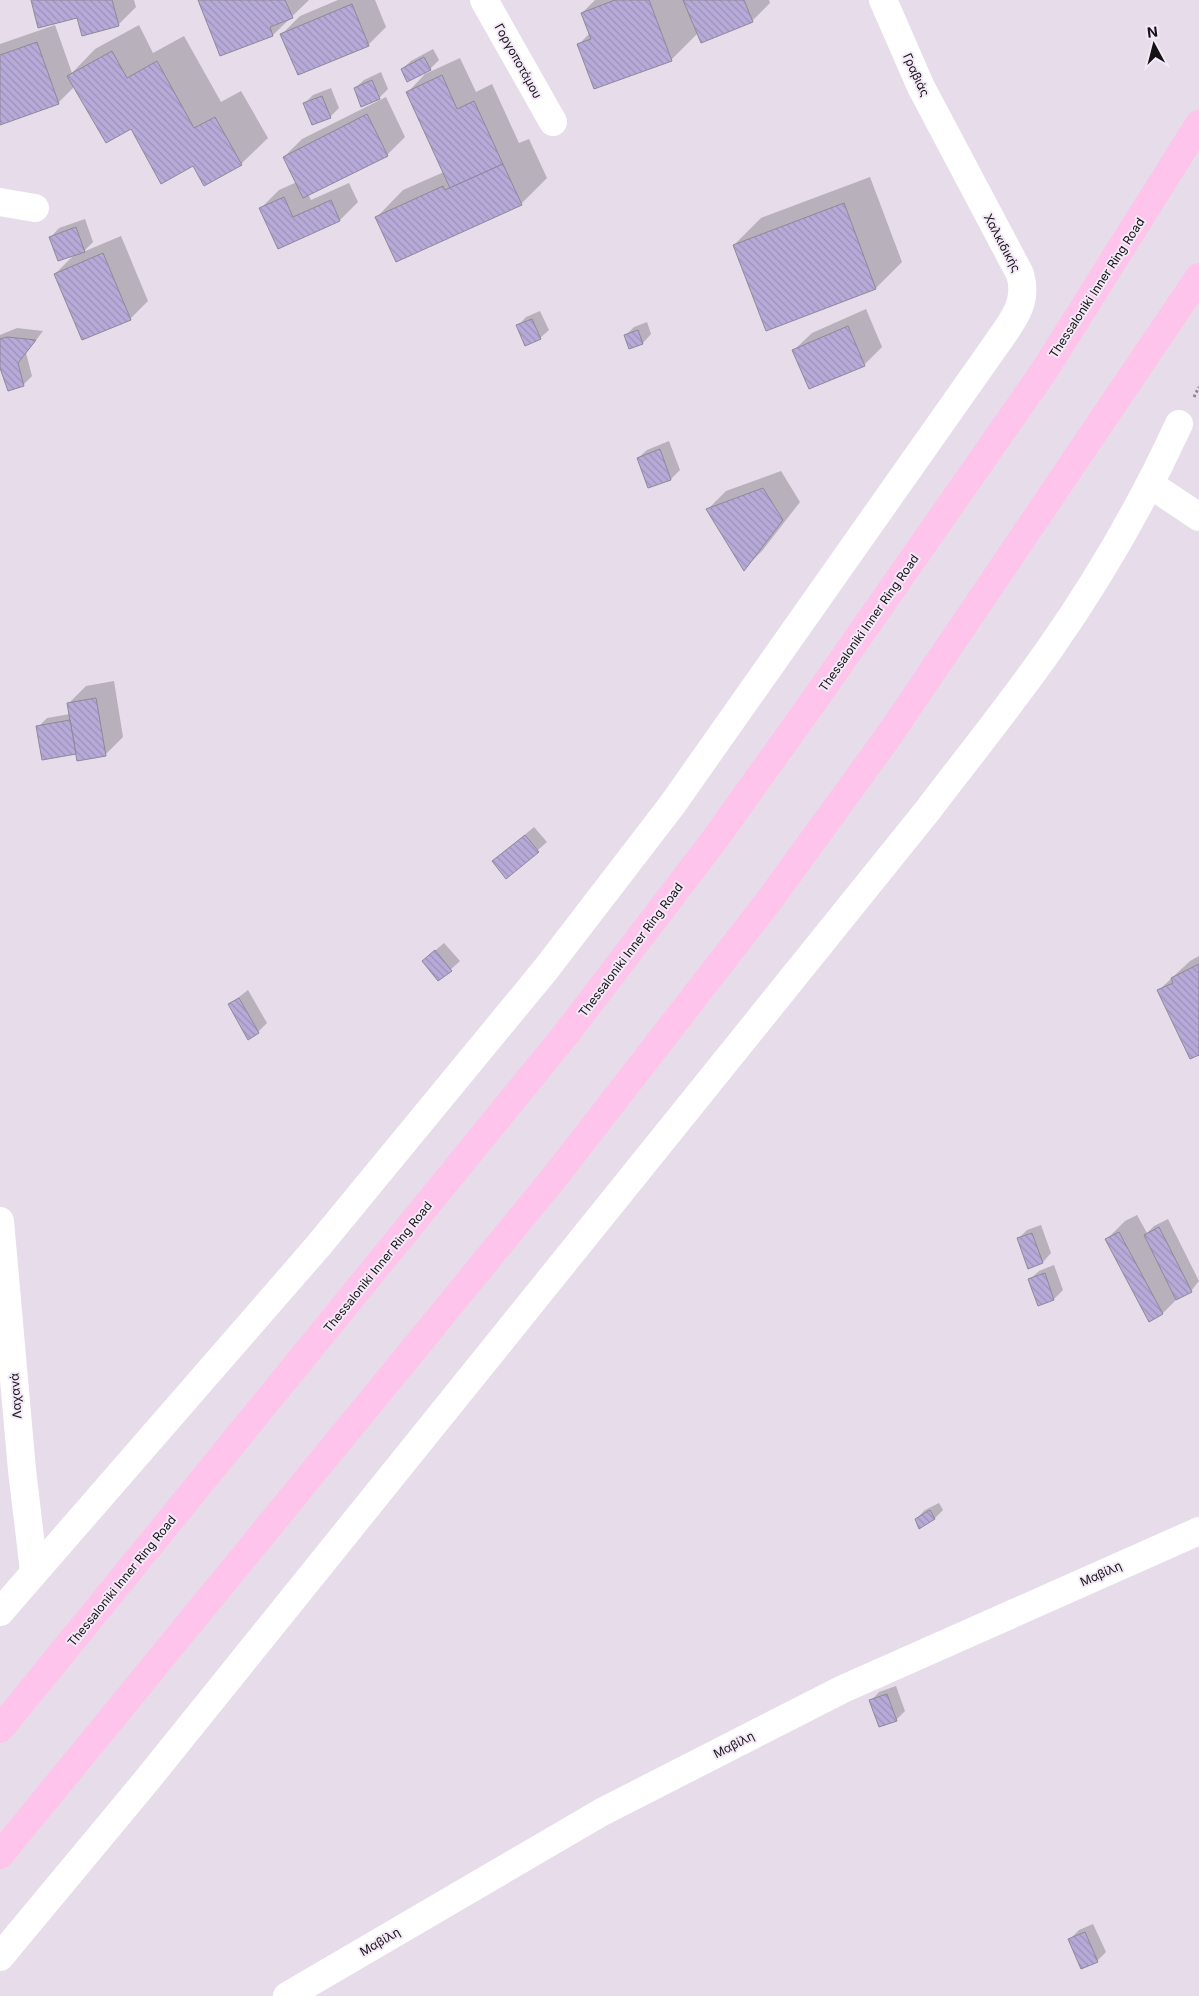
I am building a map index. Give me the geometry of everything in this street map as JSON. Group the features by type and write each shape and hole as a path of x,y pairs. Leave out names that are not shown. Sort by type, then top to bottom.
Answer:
{"highway":[{"name":"Thessaloniki Inner Ring Road","path":"0,1729 566,1034 709,847 1044,371 1199,124"},
{"path":"0,1856 563,1167 771,898 890,734 1199,277"}],"street":[{"name":"Γοργοποτάμου","path":"484,0 553,122"},
{"name":"Γραβιάς","path":"883,0 921,87 952,148"},
{"name":"Χαλκιδικής","path":"0,1612 34,1571 132,1463 312,1252 546,969 672,805 1000,338 1020,306 1023,293 1022,281 952,148"},
{"path":"0,202 35,208"},
{"path":"0,1957 147,1780 928,810 1051,647 1110,555 1151,485 1179,424"},
{"path":"1151,485 1199,517"},
{"name":"Λαχανά","path":"0,1221 22,1470 34,1571"},
{"name":"Μαβίλη","path":"287,1996 602,1812 842,1689 1199,1531"}],"building":[{"path":"31,0 112,0 119,26 82,36 77,18 38,28"},
{"path":"198,0 285,0 293,18 270,27 273,36 220,56"},
{"path":"615,0 649,0 672,61 594,89 577,44 591,39 581,13"},
{"path":"683,0 744,0 753,22 701,43"},
{"path":"352,4 369,46 298,75 280,34"},
{"path":"37,42 59,104 0,125 0,55"},
{"path":"112,51 127,78 157,61 194,128 215,117 242,165 204,186 193,166 161,184 131,129 106,143 67,76"},
{"path":"424,57 431,70 407,82 401,69"},
{"path":"442,75 457,109 474,101 503,164 450,188 406,92"},
{"path":"372,80 380,99 361,107 354,88"},
{"path":"322,96 331,118 312,125 303,103"},
{"path":"367,114 388,156 303,198 283,157"},
{"path":"503,164 522,205 396,262 375,217 443,186 445,190"},
{"path":"284,197 293,217 331,200 340,221 278,249 259,208"},
{"path":"844,203 876,289 766,331 733,245"},
{"path":"76,227 85,252 58,261 49,237"},
{"path":"103,253 131,320 82,340 54,274"},
{"path":"532,319 541,339 525,346 516,325"},
{"path":"848,326 865,366 809,389 792,350"},
{"path":"638,330 643,344 629,349 624,335"},
{"path":"7,337 36,340 18,363 24,386 8,391 0,368 0,339"},
{"path":"660,449 671,480 648,488 637,458"},
{"path":"763,488 783,520 744,571 706,509"},
{"path":"96,698 106,756 77,761 67,703"},
{"path":"70,720 76,754 42,760 36,726"},
{"path":"525,835 539,852 506,879 492,861"},
{"path":"435,950 452,971 438,981 422,961"},
{"path":"1199,964 1199,1055 1190,1059 1157,990 1173,983 1171,978"},
{"path":"239,998 259,1033 248,1040 228,1004"},
{"path":"1159,1227 1192,1292 1176,1300 1144,1235"},
{"path":"1119,1232 1163,1314 1149,1322 1105,1239"},
{"path":"1032,1233 1043,1263 1028,1269 1017,1238"},
{"path":"1045,1273 1054,1300 1038,1306 1028,1279"},
{"path":"930,1510 935,1519 919,1529 915,1519"},
{"path":"887,1694 897,1721 879,1727 869,1700"},
{"path":"1085,1932 1098,1962 1081,1969 1068,1939"}]}
